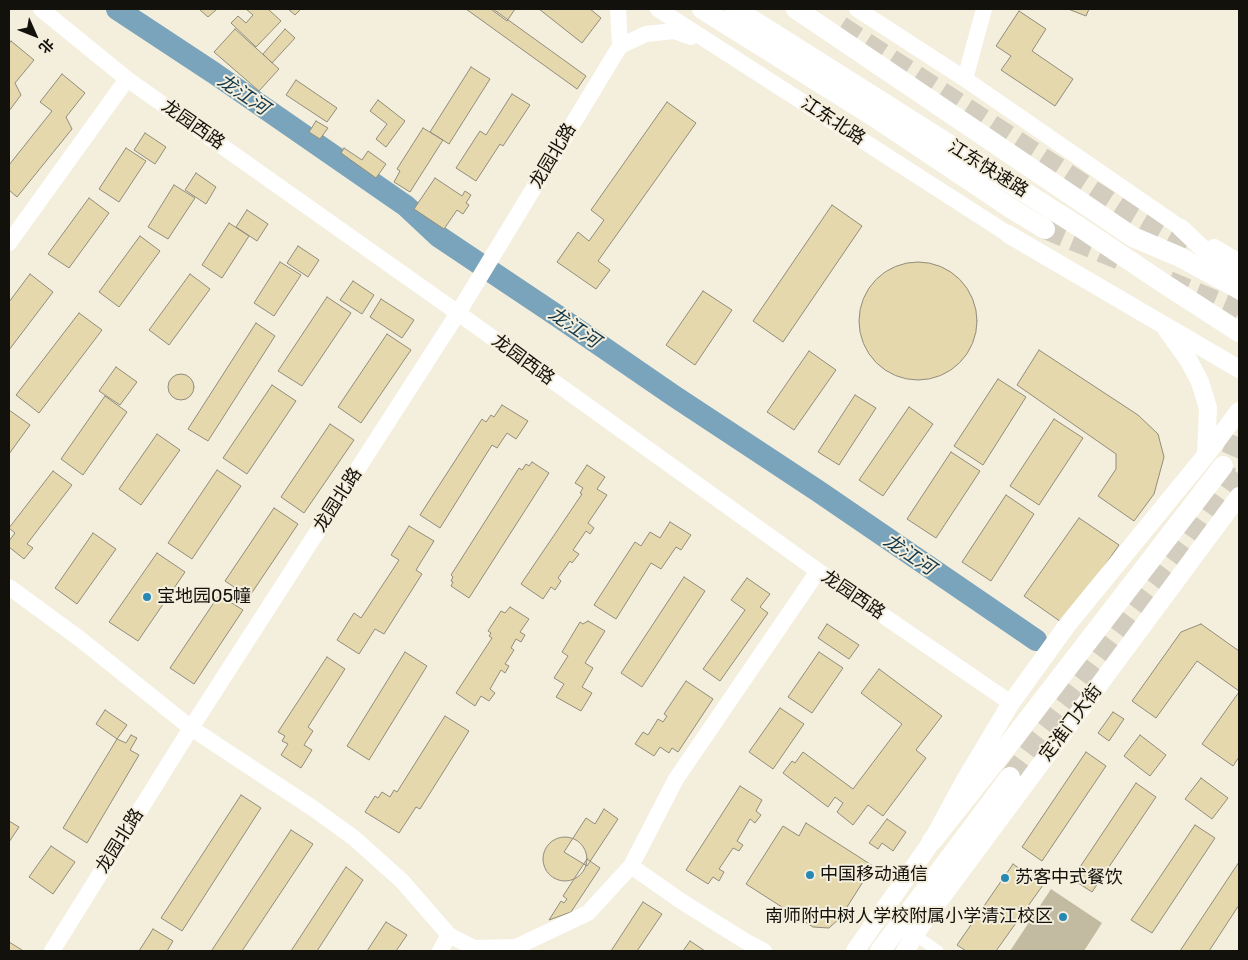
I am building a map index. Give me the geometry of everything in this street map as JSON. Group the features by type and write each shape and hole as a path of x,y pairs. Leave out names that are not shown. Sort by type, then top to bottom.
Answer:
{"highway":[{"path":"702,9 872,116 1045,229"},
{"name":"江东快速路","path":"734,9 1078,226 1239,332"},
{"name":"江东快速路","path":"796,9 1132,237 1180,257 1239,290"},
{"path":"815,9 841,26"},
{"path":"1164,283 1171,284 1177,281 1184,271 1180,257"},
{"path":"932,841 1024,725 1223,466"},
{"path":"880,951 1010,778"}],"main road":[{"name":"龙园西路","path":"41,9 128,79 818,571 1011,703"},
{"path":"618,9 620,46 646,34 674,31 712,43"},
{"name":"江东北路","path":"658,9 1008,234"},
{"path":"857,9 966,79 1181,228 1239,263"},
{"path":"966,79 984,9"},
{"name":"龙园北路","path":"52,951 191,728 458,313 620,46"},
{"path":"9,243 128,79"},
{"path":"1181,228 1239,283"},
{"path":"1008,234 1239,369"},
{"path":"1162,324 1189,361 1200,382 1208,408 1206,455"},
{"path":"855,951 932,841 965,780 1011,703 1068,624 1206,455 1239,411"},
{"name":"定淮门大街","path":"905,951 1239,496"},
{"path":"9,587 80,639 191,728 354,838 402,881 449,935 474,948 516,947 588,913 631,866 676,779 818,571"},
{"path":"631,866 681,901 764,951"},
{"path":"440,951 449,935"}],"street":[{"path":"915,935 938,951"}],"shaded area":[{"name":"南师附中树人学校附属小学清江校区","path":"1051,889 1102,923 1084,951 1010,951"}],"building":[{"path":"199,9 217,9 208,17"},
{"path":"246,9 268,9 281,21 256,47 231,23 238,16 246,23 253,15"},
{"path":"288,9 301,9 295,15"},
{"path":"466,9 493,9 586,76 577,89"},
{"path":"493,9 515,9 507,21"},
{"path":"539,9 590,9 601,18 582,43"},
{"path":"1068,9 1089,9 1086,16"},
{"path":"1019,11 1046,29 1032,51 1073,79 1055,106 1001,70 1011,56 996,46"},
{"path":"235,29 279,69 259,91 214,52"},
{"path":"285,29 295,38 272,63 263,54"},
{"path":"11,41 34,60 15,83 21,95 9,111 9,44"},
{"path":"471,67 490,79 449,144 430,132"},
{"path":"62,74 85,93 66,117 72,129 17,197 9,190 9,165 52,111 40,102"},
{"path":"296,80 337,108 327,122 286,95"},
{"path":"512,94 530,105 503,146 500,144 476,181 456,168 480,131 486,135"},
{"path":"378,100 405,121 386,147 376,139 387,124 370,111"},
{"path":"667,102 696,123 598,261 610,270 596,289 557,262 578,232 589,241 604,220 591,210"},
{"path":"316,121 328,128 320,139 309,132"},
{"path":"423,128 443,140 410,192 394,182 400,171 397,169"},
{"path":"145,133 166,147 155,164 134,150"},
{"path":"126,148 146,161 119,202 99,189"},
{"path":"344,148 362,160 368,151 386,164 376,178 341,153"},
{"path":"196,173 216,187 206,204 185,190"},
{"path":"435,178 462,196 465,191 471,195 466,203 469,205 463,214 457,210 444,229 414,209"},
{"path":"174,185 195,198 168,239 148,227"},
{"path":"89,198 109,213 69,268 48,254"},
{"path":"832,205 862,226 783,342 753,321"},
{"path":"247,210 268,224 257,241 236,227"},
{"path":"229,223 249,236 222,278 202,265"},
{"path":"140,236 160,251 119,307 99,292"},
{"path":"298,246 319,260 308,277 287,263"},
{"path":"280,262 301,275 274,316 254,303"},
{"path":"918,262 941,266 960,279 973,298 977,321 973,344 960,363 941,376 918,380 895,376 876,363 863,344 859,321 863,298 876,279 895,266"},
{"path":"30,274 53,292 9,350 9,302"},
{"path":"190,274 210,289 169,345 149,330"},
{"path":"353,281 374,295 362,314 340,300"},
{"path":"703,291 732,310 695,365 666,345"},
{"path":"327,297 351,313 302,386 278,371"},
{"path":"381,299 414,320 402,338 370,317"},
{"path":"79,313 102,330 39,413 16,395"},
{"path":"256,323 275,336 208,441 188,429"},
{"path":"387,334 411,350 361,423 338,407"},
{"path":"1039,350 1138,415 1158,434 1164,457 1154,494 1134,521 1098,496 1116,469 1116,454 1017,385"},
{"path":"809,351 836,370 794,430 767,412"},
{"path":"116,367 137,382 120,405 99,391"},
{"path":"181,374 190,378 194,387 190,396 181,400 172,396 168,387 172,378"},
{"path":"998,379 1026,397 983,465 954,446"},
{"path":"272,385 296,401 247,474 223,458"},
{"path":"855,395 876,408 839,465 818,452"},
{"path":"105,396 127,412 83,475 61,459"},
{"path":"502,405 528,421 516,439 507,433 497,448 492,445 440,528 420,515 482,419 486,422 491,415 494,417"},
{"path":"909,407 933,424 883,496 859,480"},
{"path":"9,410 30,425 9,454"},
{"path":"1054,419 1083,438 1039,505 1010,486"},
{"path":"330,424 354,440 304,513 281,497"},
{"path":"157,434 180,450 141,505 119,489"},
{"path":"951,452 980,471 936,538 907,519"},
{"path":"532,462 549,473 469,598 451,586 453,577 451,575 519,468 522,470 526,464 529,466"},
{"path":"587,465 605,477 597,489 607,495 588,523 594,528 590,534 586,531 573,550 579,554 572,563 570,561 558,578 561,581 555,590 551,587 543,599 521,584 582,494 580,493 583,488 575,483"},
{"path":"217,470 241,486 192,559 168,543"},
{"path":"53,471 72,485 27,544 33,548 24,559 9,547 9,541 15,533 9,528"},
{"path":"1006,495 1034,514 991,581 962,562"},
{"path":"274,508 298,524 249,597 225,581"},
{"path":"1079,518 1119,545 1064,624 1024,596"},
{"path":"670,522 691,535 681,550 676,547 661,569 651,563 616,619 594,605 635,542 641,546 650,532 660,538"},
{"path":"409,526 434,541 416,570 422,574 384,634 375,629 359,654 337,640 354,613 361,618 399,560 391,555"},
{"path":"93,533 116,549 77,604 55,588"},
{"name":"宝地园05幢","path":"157,553 185,572 138,641 109,622"},
{"path":"684,577 705,591 642,687 621,673"},
{"path":"747,578 770,594 760,607 768,613 720,681 703,669 745,610 731,600"},
{"path":"219,595 243,610 194,684 170,668"},
{"path":"510,607 529,619 520,632 525,635 521,642 516,639 511,648 514,650 505,664 509,666 505,673 501,670 490,689 495,693 489,701 481,696 475,706 456,693 492,638 489,636 491,633 488,631 501,611 505,613"},
{"path":"588,621 605,631 585,663 593,668 582,687 592,693 581,711 556,697 564,684 554,678 568,656 562,652 580,622 583,624"},
{"path":"827,624 859,645 849,659 818,638"},
{"path":"1201,624 1239,651 1239,691 1197,661 1156,718 1132,701 1181,632"},
{"path":"405,652 427,666 369,760 347,746"},
{"path":"819,652 843,668 812,713 788,697"},
{"path":"327,657 345,669 308,727 313,731 304,745 312,750 301,768 281,755 288,744 282,741 285,736 278,732"},
{"path":"879,669 942,716 916,750 926,758 883,816 868,805 853,825 837,812 843,803 835,797 828,807 783,773 792,761 795,763 803,752 853,789 902,724 861,693"},
{"path":"686,681 713,699 678,752 672,748 669,753 660,747 654,756 635,744 643,732 648,735 658,719 663,722 667,716 664,714"},
{"path":"1239,692 1239,757 1233,766 1202,744"},
{"path":"780,708 804,724 773,769 749,752"},
{"path":"105,710 127,725 117,739 96,724"},
{"path":"1113,712 1124,719 1109,741 1098,733"},
{"path":"445,716 469,731 420,809 416,807 399,833 365,812 375,796 378,798 382,792 390,797 394,790 397,792"},
{"path":"131,735 137,738 130,750 139,755 87,843 63,828 117,739 126,743"},
{"path":"1140,735 1166,755 1150,776 1124,756"},
{"path":"1086,752 1106,766 1042,861 1022,847"},
{"path":"1201,778 1228,798 1212,819 1185,799"},
{"path":"1136,783 1156,797 1092,892 1072,879"},
{"path":"740,786 762,800 756,811 761,815 755,823 750,819 737,841 743,845 739,851 733,848 719,869 724,872 719,881 713,877 708,884 686,870"},
{"path":"241,795 261,808 182,931 161,918"},
{"path":"604,809 618,819 587,866 564,852 586,818 595,824"},
{"path":"887,819 906,832 893,851 882,843 878,849 869,843"},
{"path":"9,821 19,827 9,842"},
{"name":"中国移动通信","path":"806,823 873,866 840,918 829,928 813,927 746,884 783,826 799,836"},
{"path":"1195,825 1215,838 1152,933 1131,920"},
{"path":"291,830 313,844 242,951 213,951 212,950"},
{"path":"561,837 569,837 581,843 587,859 581,875 569,881 561,881 549,875 543,863 543,855 549,843"},
{"path":"51,846 75,862 53,894 29,877"},
{"path":"587,859 600,868 571,912 549,920 561,901 564,903 567,899 563,896"},
{"path":"1239,862 1239,905 1209,951 1180,951"},
{"path":"1013,864 1043,885 996,951 966,951 957,945"},
{"path":"346,867 363,880 317,951 291,951"},
{"path":"643,902 662,914 637,951 611,951"},
{"path":"386,922 407,935 396,951 367,951"},
{"path":"153,929 173,941 167,951 139,951"},
{"path":"690,941 705,951 683,951"},
{"path":"9,942 22,950 9,951"}],"waterway":[{"name":"龙江河","path":"117,9 214,73 406,206 438,236 1036,640"}],"tunnel":[{"path":"841,26 1134,217 1172,239 1206,263"},
{"path":"1045,229 1120,260"},
{"path":"1169,281 1227,305 1239,313"},
{"path":"1219,483 1239,437"},
{"path":"1010,777 1186,544 1239,470"}],"place":[{"name":"宝地园05幢","path":"147,597"},
{"name":"中国移动通信","path":"810,875"},
{"name":"苏客中式餐饮","path":"1005,878"},
{"name":"南师附中树人学校附属小学清江校区","path":"1063,917"}]}
